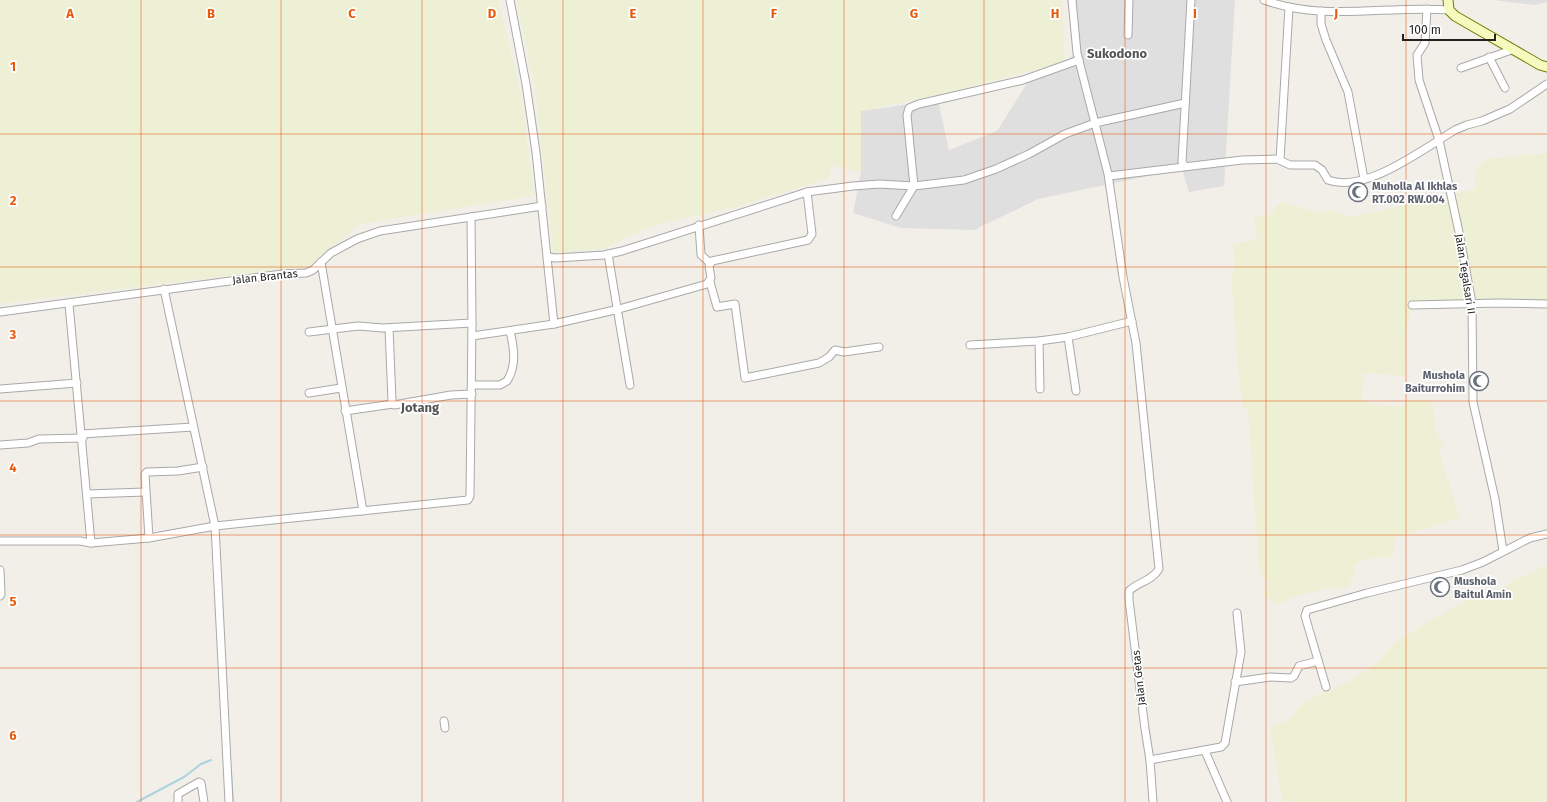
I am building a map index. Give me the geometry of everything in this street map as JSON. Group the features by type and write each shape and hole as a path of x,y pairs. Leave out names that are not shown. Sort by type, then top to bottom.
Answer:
{"main road":[{"path":"1448,5 1455,16 1540,65 1547,66"}],"street":[{"path":"510,0 526,84 548,257 554,324"},
{"path":"970,345 1039,341 1068,337 1132,321 1123,277 1109,176 1094,123 1079,60 1072,0"},
{"path":"1128,34 1129,0"},
{"path":"1185,166 1182,162 1191,0"},
{"path":"1264,0 1289,7 1321,11 1427,9 1448,5"},
{"path":"1280,160 1289,7"},
{"name":"Jalan Tegalsari II","path":"1427,9 1425,43 1417,55 1419,80 1439,140 1459,232 1472,304 1473,402 1495,499 1503,551"},
{"path":"1321,11 1321,24 1326,40 1348,92 1364,179"},
{"path":"1461,68 1514,49"},
{"path":"1489,57 1505,88"},
{"path":"896,216 914,186 907,115 909,108 918,104 1023,80 1079,60"},
{"path":"1109,176 1242,160 1280,160 1290,165 1315,165 1322,170 1328,180 1340,184 1364,179 1385,173 1397,167 1461,127 1482,121 1510,109 1547,84"},
{"path":"548,257 556,258 608,254 807,192 879,184 914,186 948,183 976,176 1029,154 1065,134 1094,123 1185,103"},
{"path":"710,263 715,260 808,240 811,238 807,192"},
{"name":"Jalan Brantas","path":"0,312 69,304 164,289 282,274 306,273 313,270 331,253 357,239 380,232 542,206"},
{"path":"0,541 80,541 91,543 150,538 215,526 466,500 470,498 472,394 471,217"},
{"path":"699,225 701,255 710,263 710,282 717,307 735,304 746,378 819,363 829,357 835,350 844,352 879,347"},
{"path":"608,254 616,310 630,385"},
{"path":"321,262 331,330 363,511"},
{"path":"472,336 554,324 616,310 710,282"},
{"path":"164,289 215,526 229,802"},
{"path":"69,304 91,543"},
{"path":"1412,305 1547,304"},
{"name":"Jalan Getas","path":"1132,321 1144,404 1159,569 1151,578 1130,591 1145,729 1150,760 1153,802"},
{"path":"309,332 358,326 388,328 472,323"},
{"path":"388,328 393,404"},
{"path":"472,385 500,385 507,381 514,364 514,354 510,331"},
{"path":"1068,337 1076,391"},
{"path":"1039,341 1040,389"},
{"path":"0,389 77,383"},
{"path":"309,393 341,388"},
{"path":"345,411 393,404 396,406 452,395 472,394"},
{"path":"0,445 28,443 39,439 193,427"},
{"path":"150,538 145,492 145,474 147,472 178,471 203,467"},
{"path":"87,494 145,492"},
{"path":"1326,687 1305,616 1305,612 1308,609 1462,570 1530,538 1547,534"},
{"path":"0,570 2,594 0,596"},
{"path":"1150,760 1221,748 1226,743 1241,652 1237,614"},
{"path":"1235,682 1270,677 1291,678 1294,676 1299,666 1318,661"},
{"path":"1205,751 1228,802"},
{"path":"178,802 178,794 181,791 199,782 201,783 204,802"}],"shaded area":[{"path":"1072,0 1235,0 1224,186 1189,192 1182,169 1038,199 974,230 901,228 853,213 861,172 861,111 938,100 949,150 997,131 1028,82 1065,62 1077,52"},
{"path":"1493,0 1547,0 1547,2 1535,5"}],"green space":[{"path":"0,0 498,0 521,93 534,196 360,224 309,266 0,304"},
{"path":"516,0 1062,0 1065,62 936,96 861,111 861,172 833,166 827,179 743,205 652,226 605,248 553,254 535,89"},
{"path":"1547,153 1547,304 1412,305 1406,332 1405,376 1364,373 1361,398 1369,404 1402,407 1412,400 1421,400 1433,403 1435,430 1445,448 1439,451 1460,518 1395,538 1393,556 1368,559 1355,564 1354,575 1346,589 1331,588 1316,591 1294,597 1279,604 1263,596 1269,583 1259,571 1248,409 1242,408 1235,330 1231,275 1235,265 1232,244 1257,240 1254,217 1271,215 1278,204 1283,202 1317,212 1334,211 1349,217 1402,206 1420,200 1445,199 1461,192 1476,189 1474,172 1486,159"},
{"path":"1547,565 1547,802 1282,802 1270,726 1289,720 1303,702 1350,681 1378,662 1393,644 1428,622 1468,600 1502,599 1509,582"}],"waterway":[{"path":"137,802 184,777 201,764 211,760"},
{"path":"231,773 233,802"}],"place":[{"name":"Muholla Al Ikhlas RT.002 RW.004","path":"1358,192"},
{"name":"Mushola Baiturrohim","path":"1479,381"},
{"name":"Mushola Baitul Amin","path":"1440,587"}],"district":[{"name":"Sukodono","path":"1117,53"},
{"name":"Jotang","path":"420,407"}]}
